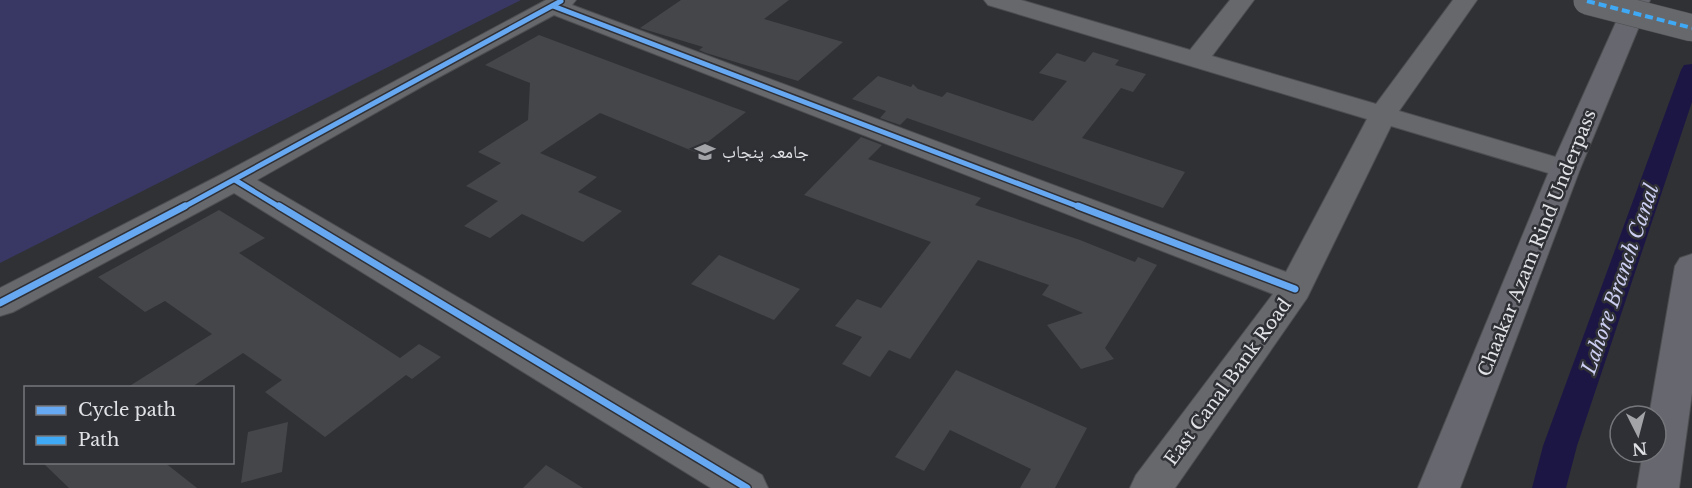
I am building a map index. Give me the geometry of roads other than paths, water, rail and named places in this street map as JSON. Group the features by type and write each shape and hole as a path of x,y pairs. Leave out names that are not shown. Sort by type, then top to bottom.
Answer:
{"highway":[{"name":"Chaakar Azam Rind Underpass","path":"1439,488 1565,169 1638,0"},
{"path":"1658,488 1692,266"}],"street":[{"path":"996,0 1033,5 1197,58 1565,169"},
{"path":"1197,58 1242,0"},
{"name":"East Canal Bank Road","path":"1151,488 1295,289 1383,114 1465,0"},
{"path":"1587,1 1692,28"},
{"path":"0,303 235,180 421,76 558,3 1295,289"},
{"path":"235,180 747,488"}],"waterway":[{"name":"Lahore Branch Canal","path":"1549,488 1560,446 1692,70"}],"place":[{"name":"جامعہ پنجاب","path":"705,152"}]}
